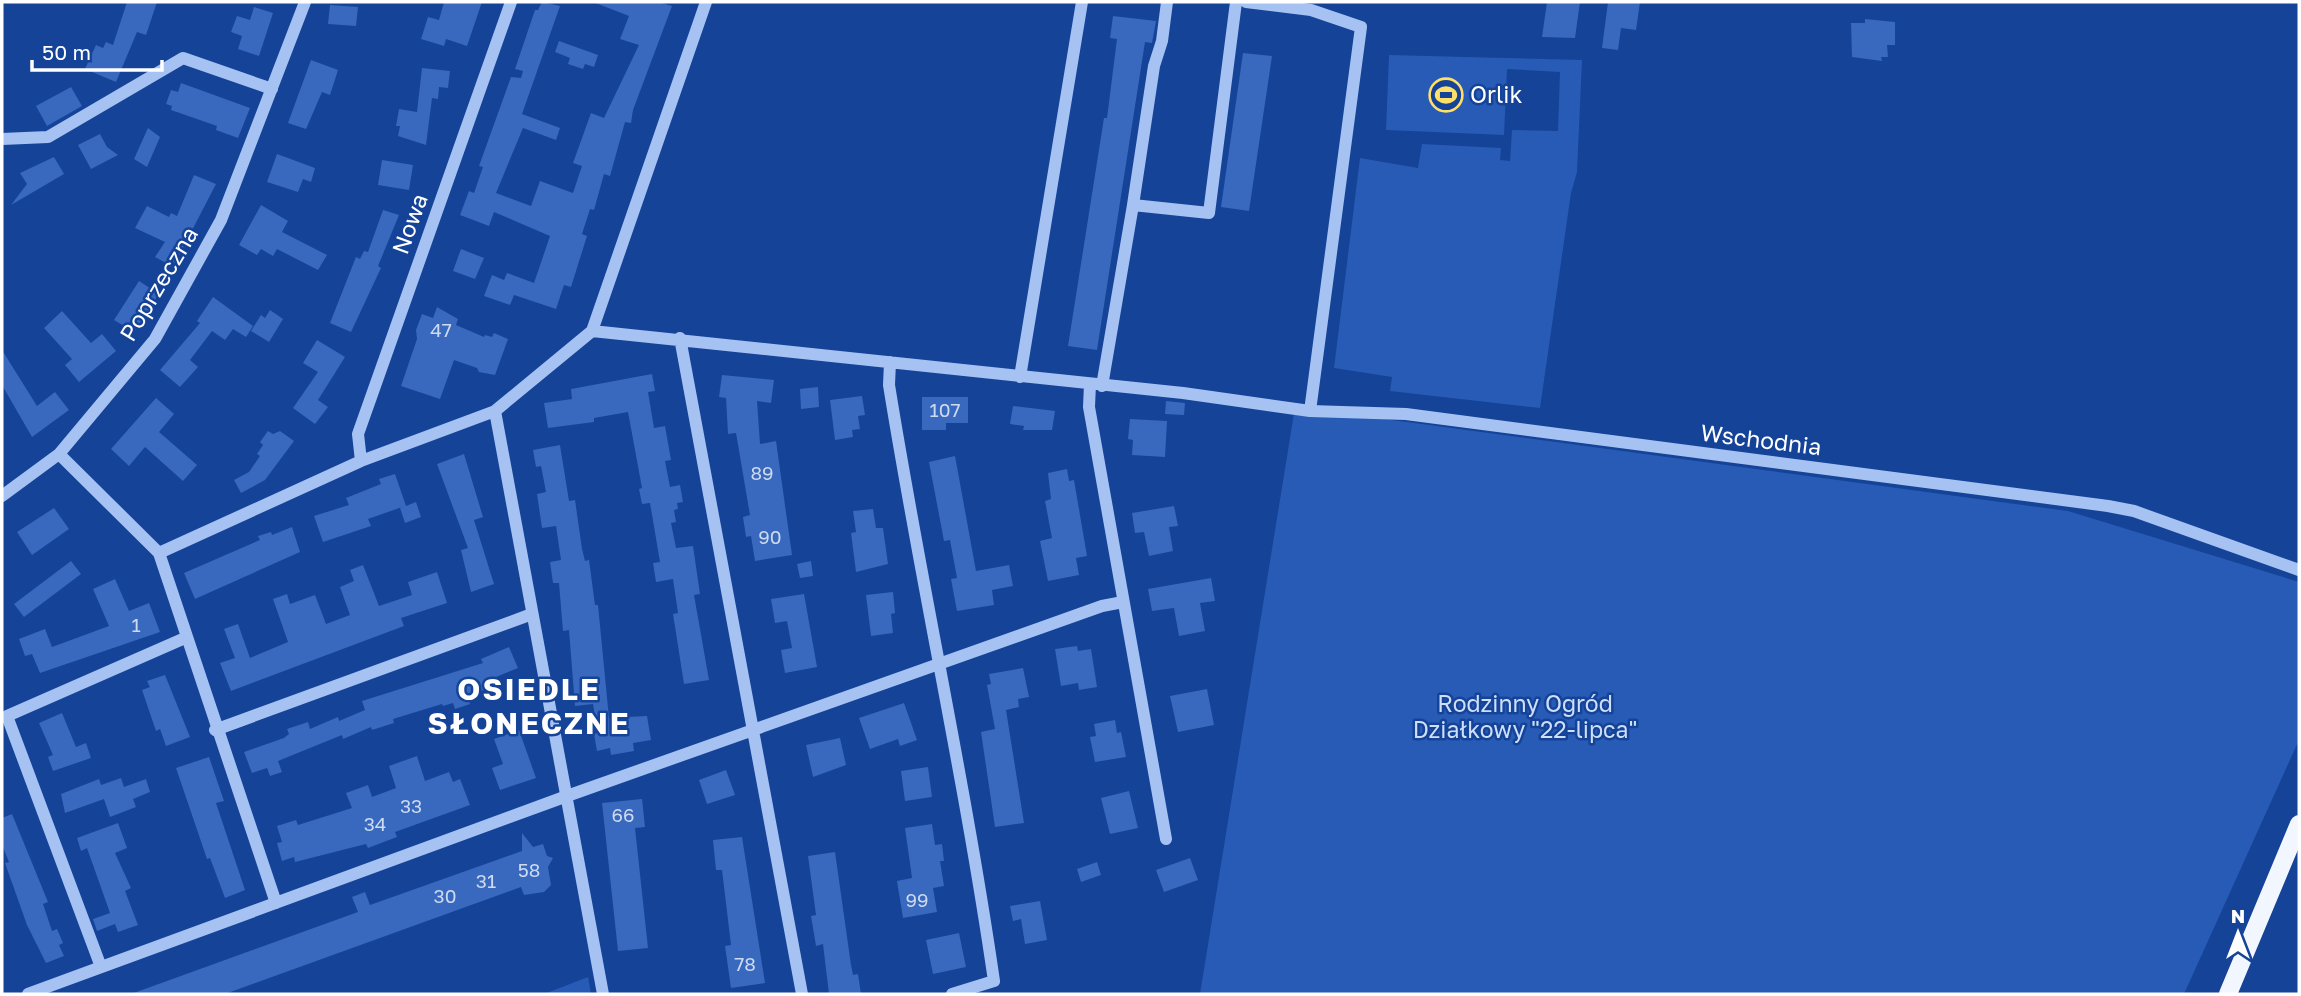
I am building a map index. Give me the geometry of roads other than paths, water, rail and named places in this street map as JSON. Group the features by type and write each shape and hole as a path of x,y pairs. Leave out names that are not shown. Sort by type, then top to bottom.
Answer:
{"main road":[{"path":"2228,994 2299,824"}],"street":[{"name":"Poprzeczna","path":"2,496 59,454 155,339 221,220 305,2"},
{"name":"Nowa","path":"361,461 358,434 511,2"},
{"path":"159,553 361,461 495,411 592,331 706,2"},
{"path":"1020,377 1082,2"},
{"path":"1166,839 1089,407 1096,385 1133,205 1154,66 1162,41 1167,2"},
{"path":"1133,205 1209,214 1236,2"},
{"path":"1246,2 1311,10 1361,27 1310,411"},
{"path":"2,139 48,137 183,58 272,89"},
{"name":"Wschodnia","path":"592,331 680,338 1310,411 1419,416 2108,506 2134,511 2299,570"},
{"path":"680,338 802,994"},
{"path":"890,362 889,385 937,665 983,905 994,981 952,994"},
{"path":"495,411 603,994"},
{"path":"59,454 159,553 215,730 276,903"},
{"path":"29,994 567,796 1102,606 1123,602"},
{"path":"215,730 532,614"},
{"path":"101,967 7,716 185,638"}],"place":[{"name":"Orlik","path":"1446,95"}],"district":[{"name":"OSIEDLE SŁONECZNE","path":"529,707"}],"park label":[{"name":"Rodzinny Ogród Działkowy \"22-lipca\"","path":"1525,717"}]}
